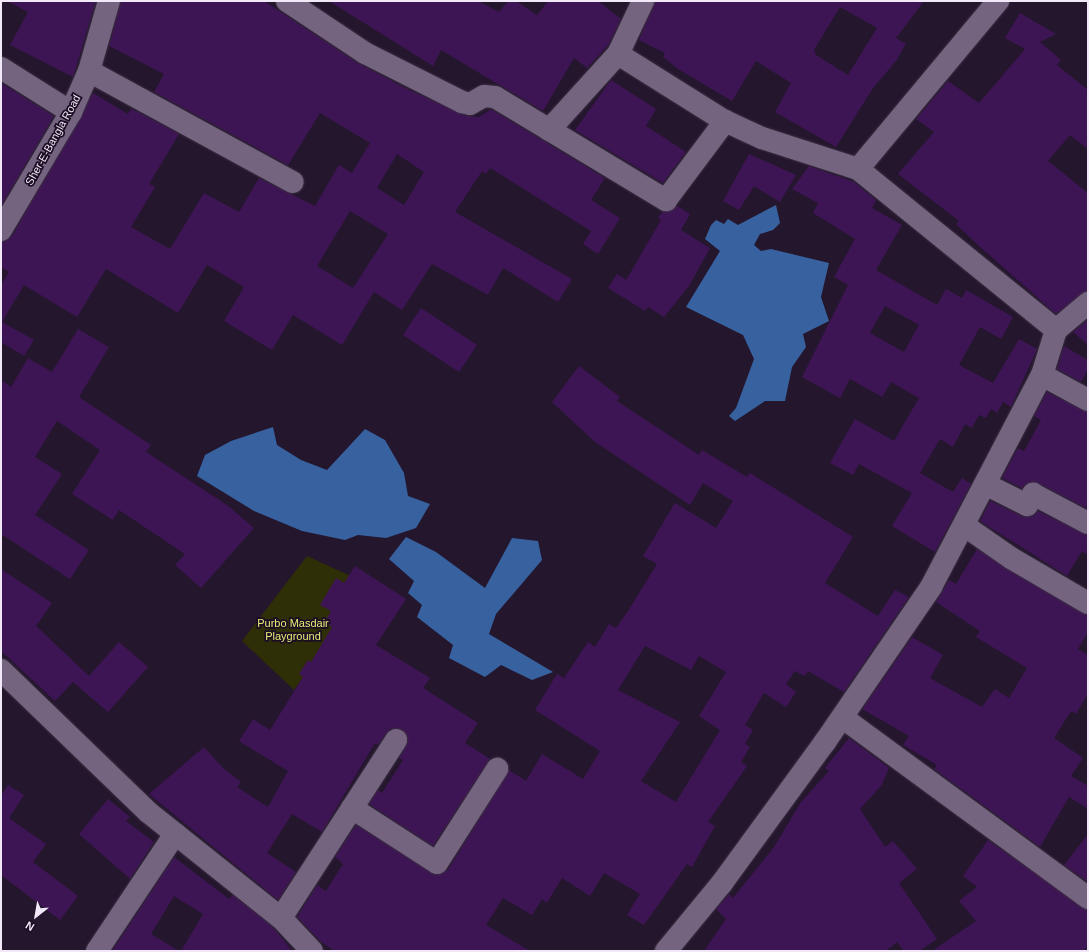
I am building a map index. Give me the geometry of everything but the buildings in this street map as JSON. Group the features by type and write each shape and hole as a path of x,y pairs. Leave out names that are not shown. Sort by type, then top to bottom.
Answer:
{"street":[{"name":"Sher-E-Bangla Road","path":"1,230 71,112 89,71 110,1"},
{"path":"287,1 365,54 462,102 470,104 489,95 666,200 726,121"},
{"path":"549,130 618,54 643,1"},
{"path":"858,169 998,1"},
{"path":"618,54 726,121 762,138 858,169 1056,330"},
{"path":"1,68 71,112"},
{"path":"89,71 293,182"},
{"path":"666,951 722,883 843,718 931,587 987,485 1042,375 1056,330 1088,303"},
{"path":"1042,375 1088,400"},
{"path":"987,485 1027,506 1033,494 1088,523"},
{"path":"965,526 1011,558 1088,603"},
{"path":"1,670 55,726 175,834 281,918 312,951"},
{"path":"843,718 1088,898"},
{"path":"281,918 396,740"},
{"path":"352,808 437,863 497,769"},
{"path":"97,951 175,834"}],"green space":[{"name":"Purbo Masdair Playground","path":"307,556 368,584 294,690 242,641"}],"water":[{"path":"776,205 780,223 773,230 760,234 754,245 761,251 771,249 829,263 821,297 829,321 803,334 806,347 792,367 785,401 765,401 735,421 729,416 736,408 754,359 743,335 686,307 720,251 705,239 711,225 716,220 724,224 728,219 738,225"},
{"path":"273,427 277,445 301,460 327,470 365,429 385,440 404,473 408,496 430,504 416,528 386,538 358,535 345,540 302,531 254,511 197,476 205,455 231,441"},
{"path":"406,537 436,552 485,588 512,538 538,541 542,560 496,614 489,634 553,672 532,680 501,665 485,677 449,658 453,645 417,617 422,605 408,593 414,581 389,559"}]}
